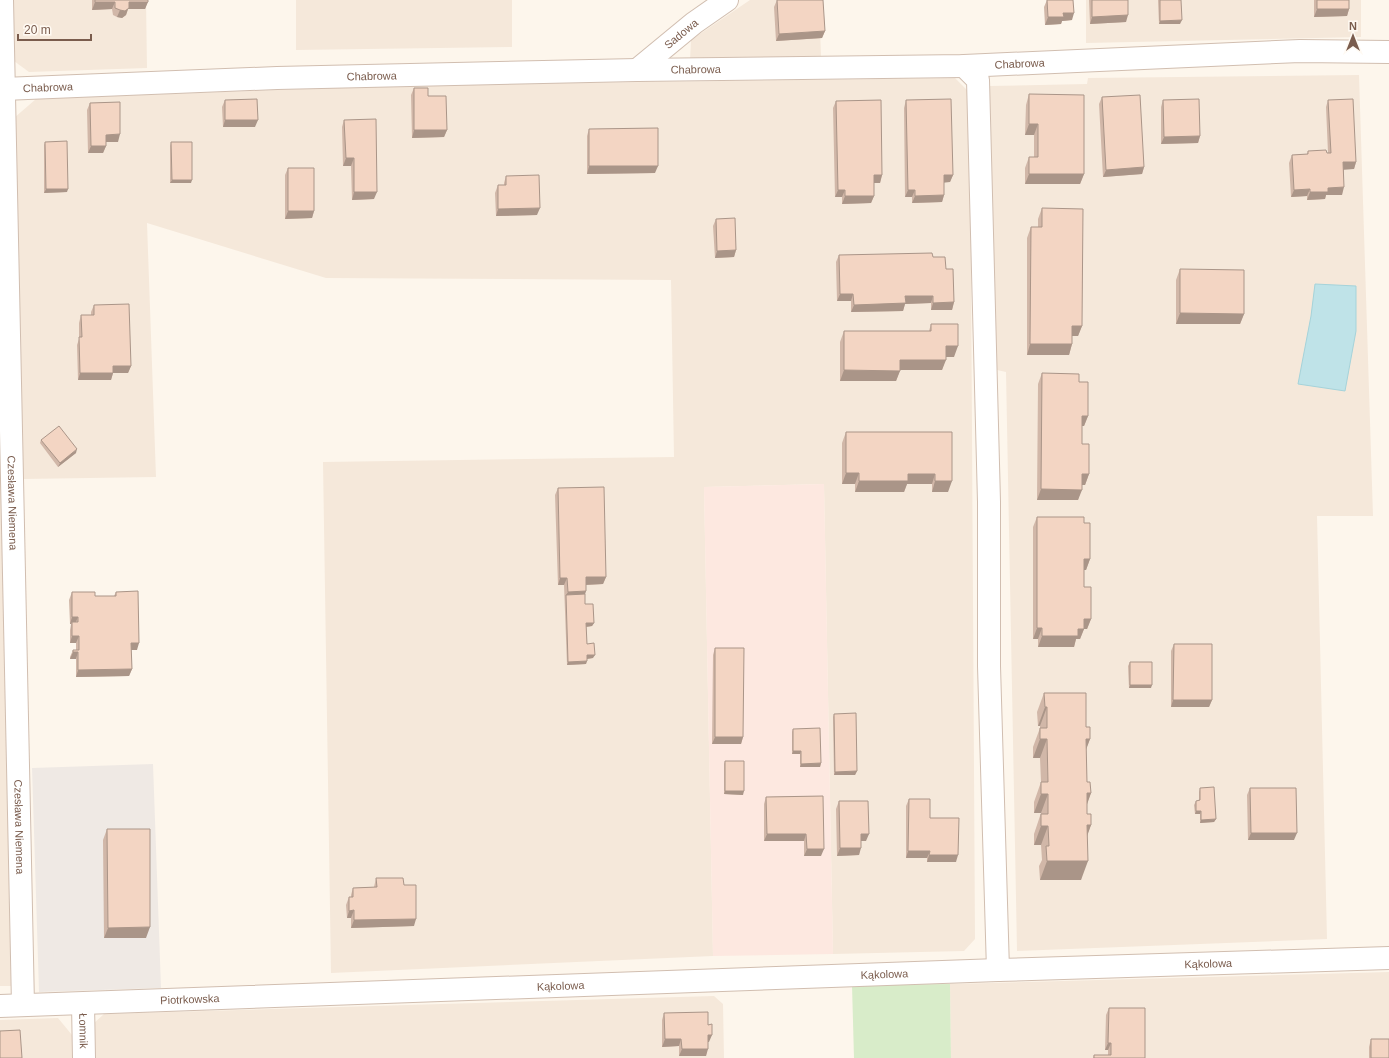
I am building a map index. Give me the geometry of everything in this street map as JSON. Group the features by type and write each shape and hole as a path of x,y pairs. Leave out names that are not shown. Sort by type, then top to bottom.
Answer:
{"street":[{"name":"Czesława Niemena","path":"2,0 2,98 23,1005"},
{"name":"Sadowa","path":"637,70 694,23 727,0"},
{"name":"Chabrowa","path":"2,98 277,78 637,70 964,66 1300,51 1389,52"},
{"path":"964,66 978,80 989,502 989,666 998,970"},
{"name":"Kąkolowa","path":"381,992 1389,958"},
{"name":"Piotrkowska","path":"0,1006 381,992"},
{"name":"Łomnik","path":"83,1004 84,1058"}],"shaded area":[{"path":"13,0 146,0 147,68 29,72 14,61"},
{"path":"296,0 512,0 512,47 296,50"},
{"path":"750,0 819,0 821,57 690,61 691,40"},
{"path":"1086,0 1361,0 1361,37 1086,43"},
{"path":"1359,75 1373,516 1317,516 1327,939 1017,951 1006,372 997,370 989,86 1087,84 1088,78"},
{"path":"955,78 970,93 975,939 964,951 833,954 824,484 704,487 713,956 331,973 323,462 674,457 671,280 326,278 147,223 156,477 23,479 14,118 36,99 411,85"},
{"path":"0,406 11,986 0,986"},
{"path":"824,484 833,954 713,956 704,487"},
{"path":"153,764 161,988 39,992 32,768"},
{"path":"1389,972 1389,1058 951,1058 950,984"},
{"path":"714,996 723,1004 724,1058 95,1058 93,1024 104,1014"},
{"path":"58,1018 72,1035 72,1058 0,1058 0,1020"}],"green space":[{"path":"950,984 951,1058 854,1058 852,985"}],"water":[{"path":"1315,284 1356,286 1356,331 1345,391 1298,384 1311,316"}],"building":[{"path":"95,0 148,0 148,2 129,2 129,8 125,11 115,8 115,2 95,2"},
{"path":"777,0 823,0 825,31 779,34"},
{"path":"1047,0 1073,0 1074,13 1063,13 1064,17 1048,17"},
{"path":"1092,0 1128,0 1128,15 1092,17"},
{"path":"1160,0 1181,0 1182,20 1160,21"},
{"path":"1317,0 1349,0 1349,9 1317,9"},
{"path":"414,88 428,88 428,96 446,96 447,130 414,130"},
{"path":"1029,94 1084,95 1084,174 1029,174 1029,157 1038,157 1038,124 1029,124"},
{"path":"1140,95 1144,167 1106,170 1102,97"},
{"path":"257,99 258,120 225,120 225,100"},
{"path":"951,99 953,175 944,175 944,195 915,196 915,190 908,190 906,100"},
{"path":"1199,99 1200,136 1164,137 1163,100"},
{"path":"1353,99 1356,162 1343,162 1344,187 1328,188 1328,192 1310,192 1310,189 1294,190 1292,155 1308,154 1308,151 1326,150 1327,153 1331,153 1328,100"},
{"path":"881,100 882,175 874,175 874,196 845,196 845,190 838,190 836,101"},
{"path":"120,102 120,134 106,135 106,146 91,146 90,103"},
{"path":"376,119 377,192 354,192 354,158 346,158 344,120"},
{"path":"658,128 658,166 589,166 589,129"},
{"path":"67,141 68,189 46,189 45,142"},
{"path":"171,142 192,142 192,180 172,180"},
{"path":"288,168 314,168 314,211 288,211"},
{"path":"539,175 540,208 498,209 498,185 506,185 506,176"},
{"path":"1042,208 1083,209 1082,326 1072,326 1072,344 1030,344 1031,227 1042,227"},
{"path":"735,218 736,250 717,251 716,219"},
{"path":"932,253 933,257 945,257 946,269 953,269 954,302 933,303 933,296 905,296 906,303 854,305 853,294 840,294 839,255"},
{"path":"1180,269 1244,270 1244,314 1180,313"},
{"path":"129,304 131,366 113,366 113,373 80,373 79,337 82,337 81,315 94,315 94,305"},
{"path":"931,324 958,324 958,346 946,346 946,360 900,360 900,371 844,370 844,331 931,331"},
{"path":"1042,373 1079,374 1079,382 1088,382 1088,416 1082,416 1082,444 1089,444 1089,474 1082,474 1082,490 1041,489"},
{"path":"59,426 77,449 60,463 41,440"},
{"path":"846,432 952,432 952,481 935,481 935,474 908,474 908,481 859,481 859,473 846,473"},
{"path":"604,487 606,577 586,577 586,591 568,592 567,578 560,578 558,488"},
{"path":"1037,517 1084,517 1084,523 1090,523 1090,559 1084,559 1084,587 1091,587 1091,619 1084,619 1084,629 1078,629 1078,636 1042,636 1042,628 1037,628"},
{"path":"138,591 139,643 131,643 132,669 78,670 78,652 73,652 73,650 79,650 79,636 72,636 72,622 78,622 78,617 72,617 72,592 95,592 95,596 116,596 116,592"},
{"path":"585,594 585,604 593,604 594,623 586,623 587,644 594,643 595,655 587,655 587,661 568,662 566,595"},
{"path":"1174,644 1212,644 1212,700 1173,700"},
{"path":"715,648 744,648 743,737 715,737"},
{"path":"1130,662 1152,662 1152,685 1130,685"},
{"path":"1044,693 1086,693 1086,727 1090,727 1090,739 1086,739 1087,782 1090,782 1091,793 1087,793 1087,814 1091,814 1091,825 1087,825 1088,861 1047,861 1046,846 1049,846 1048,826 1041,826 1041,814 1048,814 1048,794 1041,794 1041,782 1048,782 1047,739 1040,739 1040,728 1047,728 1047,707 1045,707"},
{"path":"856,713 857,771 835,772 834,714"},
{"path":"820,728 821,763 801,764 801,751 793,751 793,729"},
{"path":"725,761 744,761 744,791 725,791"},
{"path":"1214,787 1216,819 1201,820 1201,811 1196,811 1196,801 1200,800 1200,788"},
{"path":"1250,788 1296,788 1297,833 1251,833"},
{"path":"823,796 824,849 807,849 806,834 767,834 766,797"},
{"path":"909,799 930,799 930,818 959,818 958,855 929,855 930,851 908,851"},
{"path":"839,801 868,801 869,834 861,834 861,848 840,848"},
{"path":"107,829 150,829 150,927 108,928"},
{"path":"376,878 403,878 404,885 416,885 416,919 354,920 354,910 349,911 349,897 353,897 353,888 377,887"},
{"path":"1109,1008 1145,1008 1145,1058 1094,1058 1094,1055 1111,1055 1111,1043 1108,1043"},
{"path":"708,1012 708,1025 712,1024 712,1035 708,1035 708,1049 682,1049 681,1039 665,1039 664,1013"},
{"path":"20,1030 22,1058 0,1058 0,1031"},
{"path":"1371,1039 1389,1039 1389,1058 1371,1058"}]}
